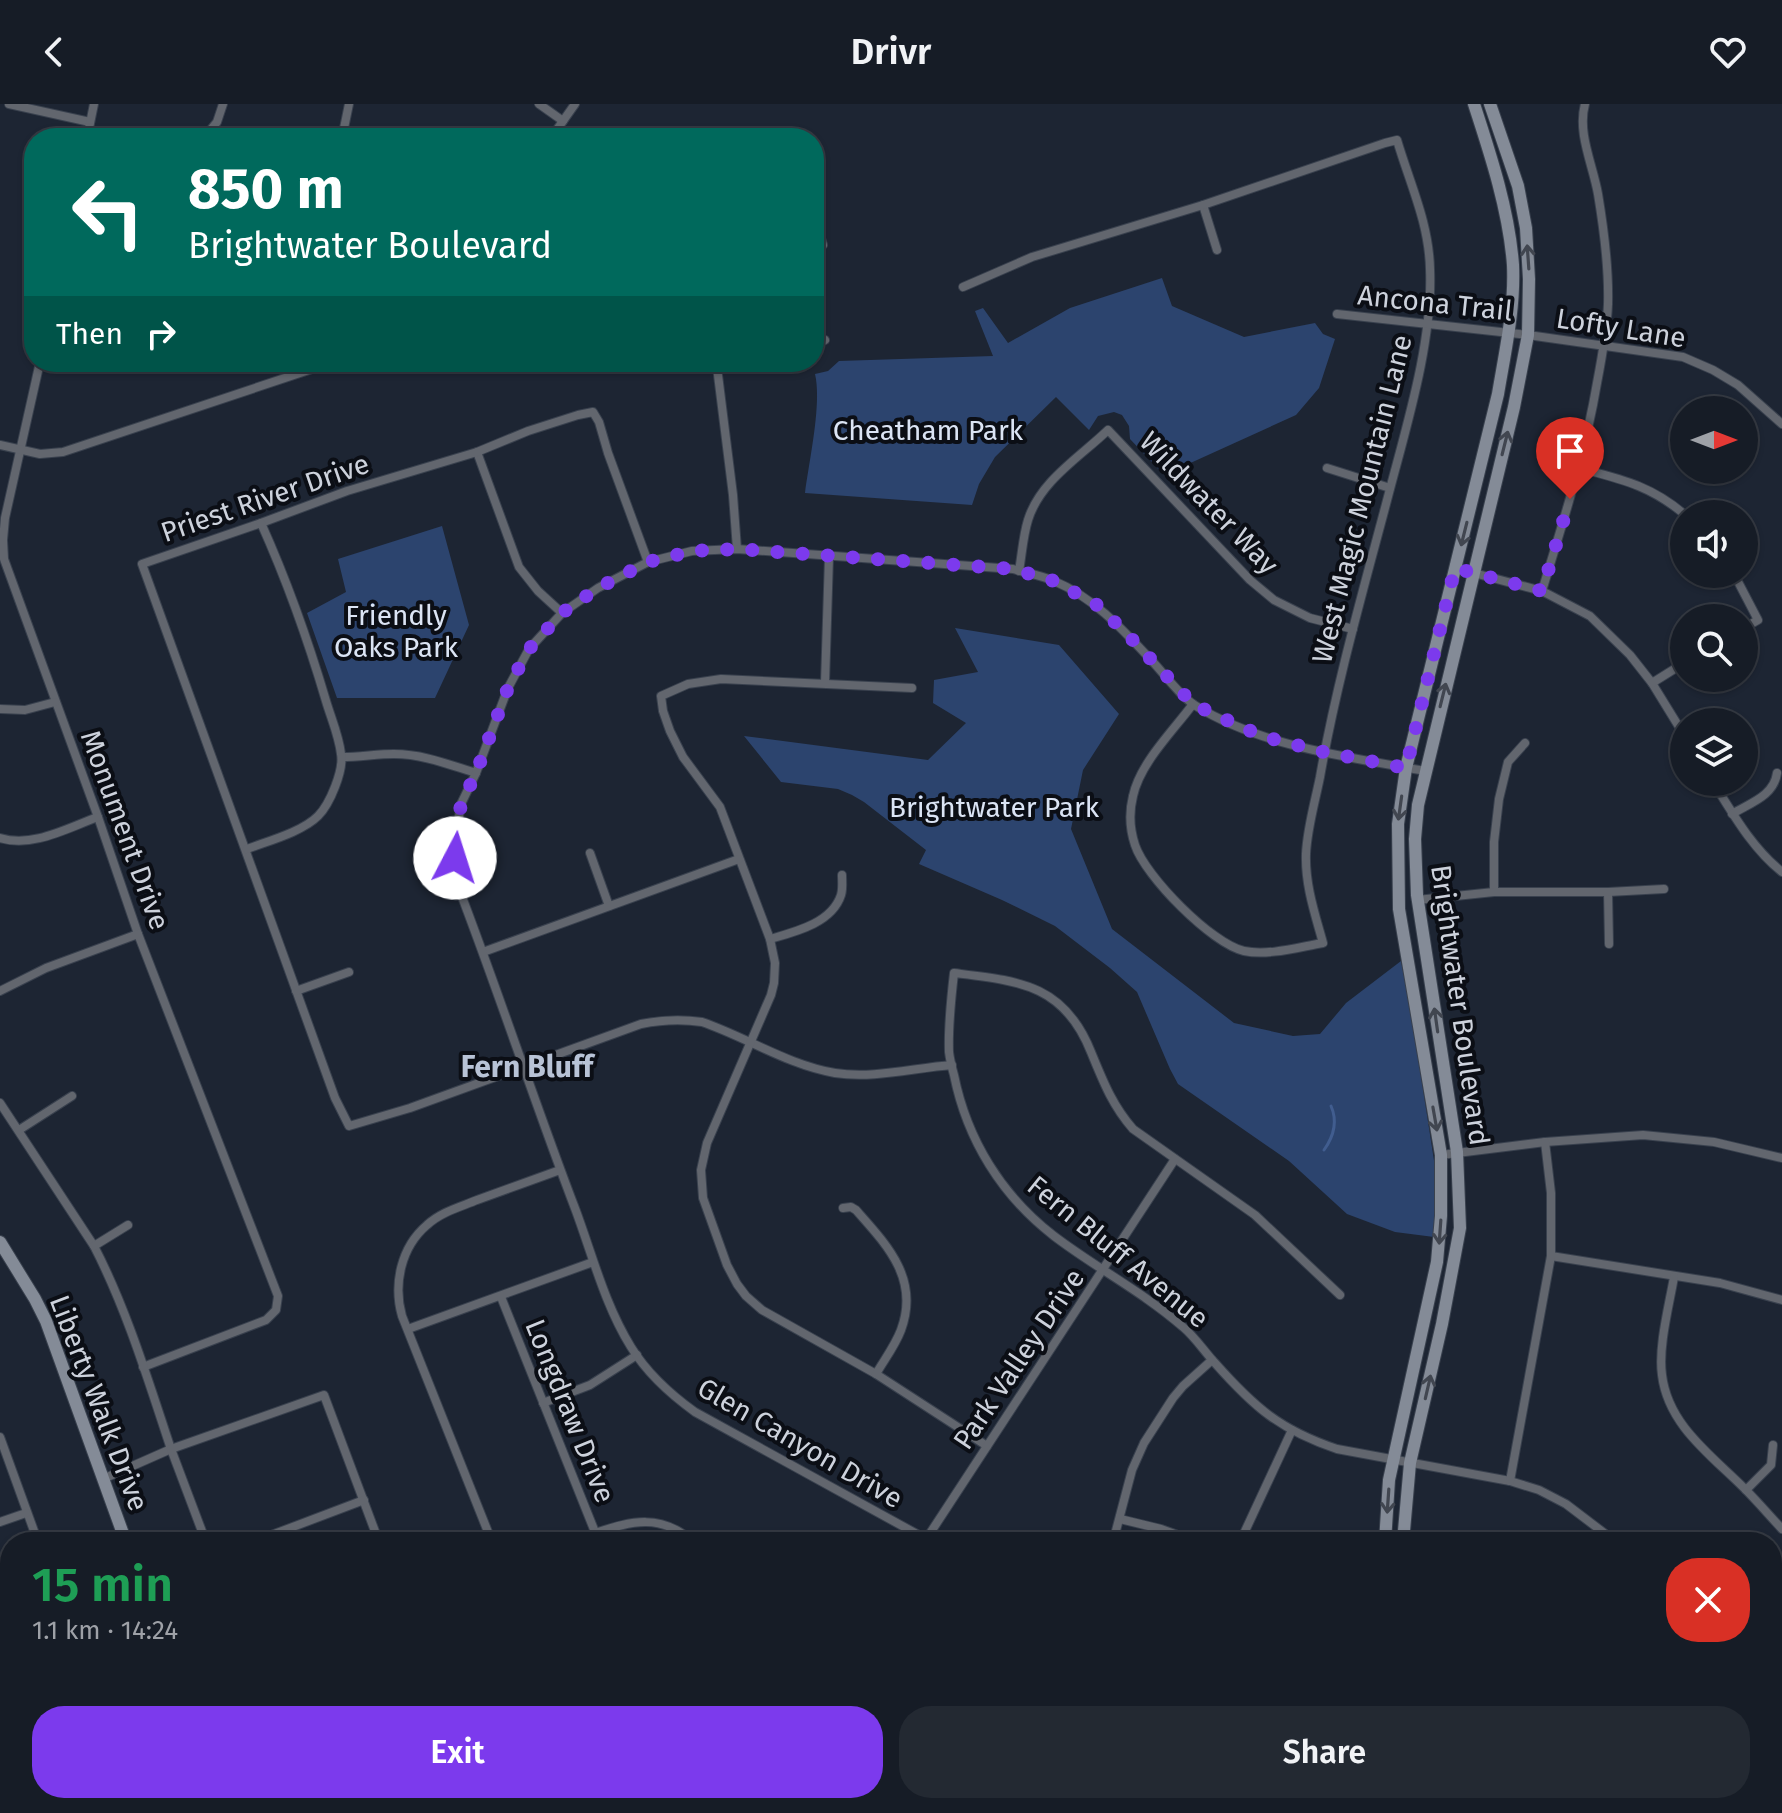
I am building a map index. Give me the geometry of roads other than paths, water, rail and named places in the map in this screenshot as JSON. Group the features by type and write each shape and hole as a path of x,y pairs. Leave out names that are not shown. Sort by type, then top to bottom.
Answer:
{"street":[{"path":"9,104 90,122"},
{"path":"89,128 94,104"},
{"path":"212,128 223,104"},
{"path":"344,128 349,104"},
{"path":"539,104 563,121"},
{"path":"558,128 575,104"},
{"name":"Brightwater Boulevard","path":"1386,1532 1389,1480 1437,1262 1441,1216 1441,1155 1399,909 1398,824 1406,768 1498,394 1512,294 1513,264 1504,204 1474,104"},
{"path":"1542,591 1579,468 1604,345 1608,304 1605,242 1598,192 1583,132 1585,104"},
{"name":"Brightwater Boulevard","path":"1404,1532 1410,1463 1460,1228 1457,1152 1417,900 1415,839 1418,805 1514,407 1528,335 1526,228 1518,186 1491,106"},
{"name":"West Magic Mountain Lane","path":"963,287 1032,257 1203,205 1397,140 1428,239 1431,272 1427,325 1415,393 1324,752 1306,853 1308,888 1323,943 1265,952 1243,951 1221,941 1199,924 1151,873 1135,846 1130,818 1141,772 1193,704"},
{"path":"1203,205 1217,250"},
{"name":"Ancona Trail","path":"1337,314 1528,335"},
{"name":"Lofty Lane","path":"1528,335 1683,357 1738,385 1782,424"},
{"name":"Monument Drive","path":"38,372 5,518 2,560 138,934 278,1301 276,1310 266,1320 143,1367"},
{"path":"0,445 40,454 63,452 303,372"},
{"path":"718,372 737,549"},
{"name":"Priest River Drive","path":"525,1067 349,1126 335,1098 142,564 347,491 477,452 528,431 593,412 648,562"},
{"name":"Wildwater Way","path":"1019,571 1029,519 1044,490 1108,430 1250,580 1274,600 1310,618 1353,629"},
{"path":"477,452 519,567 538,591 562,613"},
{"path":"1327,468 1390,488"},
{"path":"1579,468 1634,483 1670,504"},
{"path":"247,849 283,836 319,815 333,793 342,757 309,643 284,574 261,523"},
{"name":"Glen Canyon Drive","path":"911,1532 695,1412 669,1391 637,1355 615,1319 459,889 455,858 461,804 508,688 529,649 562,613 598,588 648,562 692,551 737,549 987,566 1054,581 1097,605 1193,704 1248,730 1324,752 1425,771"},
{"path":"825,683 829,557"},
{"path":"1455,568 1542,591 1590,616 1630,655 1670,712"},
{"path":"1652,683 1670,672"},
{"path":"912,688 721,679 688,684 661,696 670,731 683,757 720,807 770,939 775,963 771,995 707,1143 701,1170 703,1198 737,1284 762,1310 876,1374 987,1446"},
{"path":"0,709 25,710 55,702"},
{"path":"1494,892 1494,842 1499,799 1508,762 1525,743"},
{"path":"342,757 394,754 427,758 476,773"},
{"path":"1732,814 1771,791 1777,773"},
{"path":"1721,796 1756,847 1782,872"},
{"path":"0,838 17,842 35,840 98,817"},
{"path":"590,853 609,906"},
{"path":"483,952 739,859"},
{"path":"770,939 800,930 829,913 841,896 842,875"},
{"path":"1417,900 1494,892 1664,889"},
{"path":"1608,892 1609,944"},
{"path":"0,991 32,974 138,934"},
{"path":"296,991 349,972"},
{"name":"Fern Bluff Avenue","path":"1175,1159 1139,1134 1122,1117 1109,1096 1087,1041 1057,1003 1023,984 954,973 949,1029 952,1065 963,1114 997,1178 1016,1202 1052,1235 1153,1302 1187,1330 1258,1408 1292,1430 1337,1449 1510,1481 1550,1495 1604,1532"},
{"path":"525,1067 641,1024 687,1020 702,1022 803,1065 839,1074 887,1073 952,1065"},
{"path":"19,1130 72,1096"},
{"path":"0,1103 94,1246 115,1291 202,1532"},
{"path":"1441,1155 1545,1142 1643,1135 1714,1142 1782,1158"},
{"path":"1510,1481 1551,1256 1551,1193 1545,1142"},
{"path":"1175,1159 1255,1215 1340,1295"},
{"name":"Park Valley Drive","path":"930,1532 1175,1159"},
{"path":"488,1532 400,1310 398,1281 412,1241 427,1225 446,1212 560,1170"},
{"path":"843,1208 856,1210 888,1246 903,1277 906,1291 905,1318 896,1341 876,1374"},
{"path":"94,1246 128,1225"},
{"name":"Liberty Walk Drive","path":"0,1242 46,1321 122,1532"},
{"path":"1551,1256 1720,1283 1782,1300"},
{"path":"408,1329 593,1262"},
{"path":"1674,1277 1661,1357 1662,1377 1671,1409 1688,1435 1782,1529"},
{"name":"Longdraw Drive","path":"501,1297 595,1532"},
{"path":"543,1403 590,1385 637,1355"},
{"path":"1116,1532 1132,1470 1144,1443 1173,1398 1212,1360"},
{"path":"103,1479 171,1449 324,1395 375,1532"},
{"path":"1245,1532 1292,1430"},
{"path":"0,1437 34,1532"},
{"path":"1746,1490 1771,1465 1773,1445"},
{"path":"279,1532 364,1500"},
{"path":"0,1522 26,1513"},
{"path":"1120,1519 1169,1532"},
{"path":"608,1532 625,1523 648,1522 679,1532"}],"waterway":[{"path":"1324,1150 1334,1129 1331,1106"}],"district":[{"name":"Fern Bluff","path":"527,1067"}],"park label":[{"name":"Cheatham Park","path":"928,430"},
{"name":"Friendly Oaks Park","path":"396,631"},
{"name":"Brightwater Park","path":"994,807"}]}
